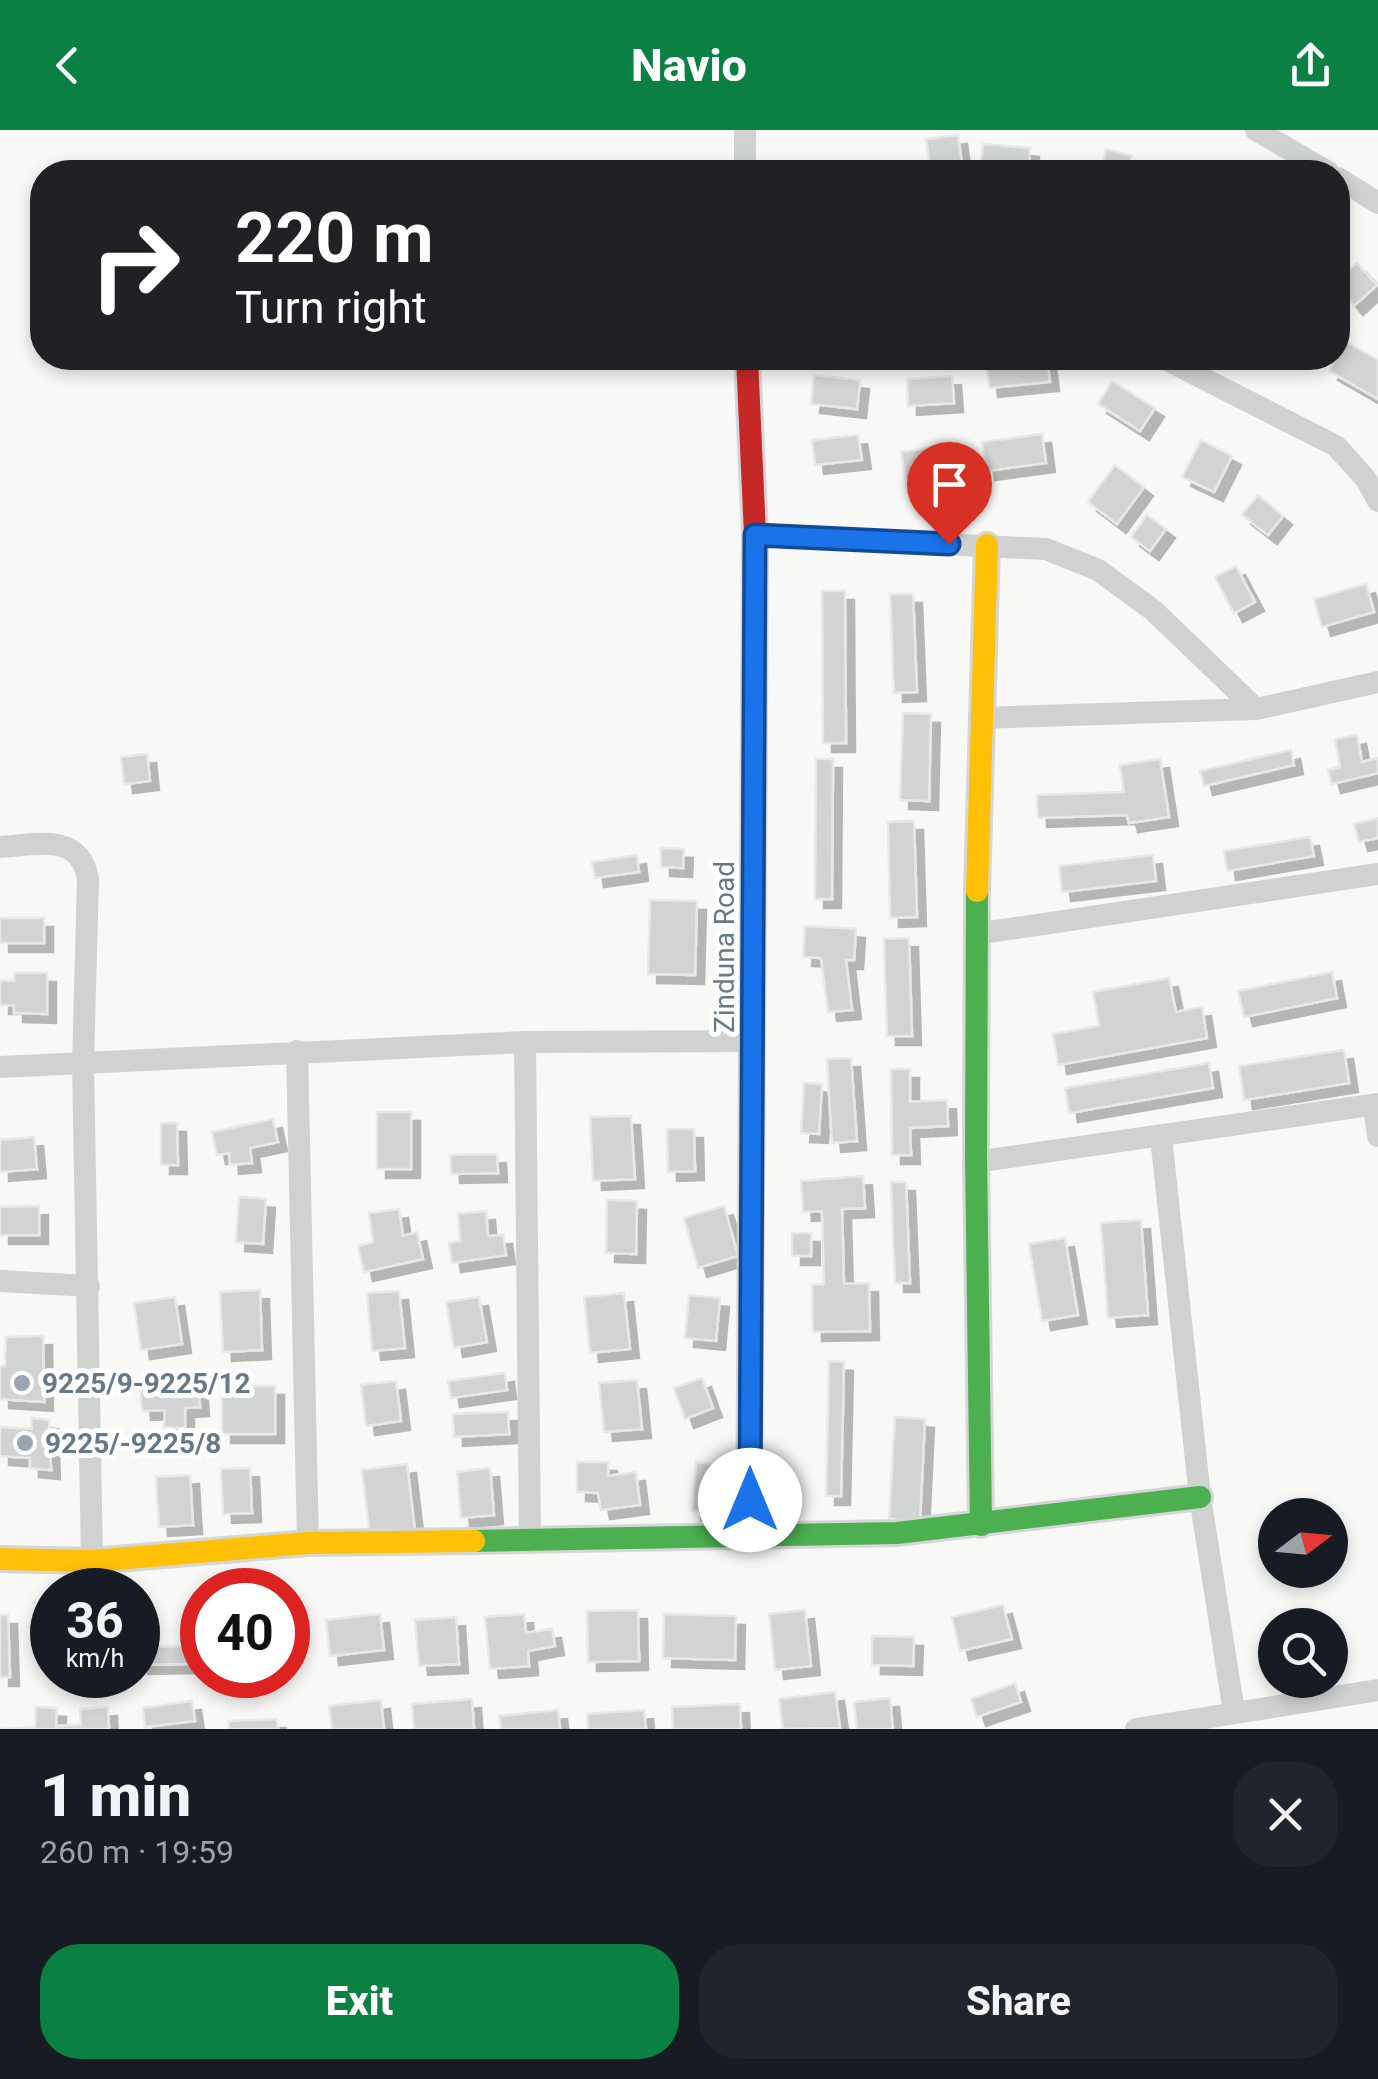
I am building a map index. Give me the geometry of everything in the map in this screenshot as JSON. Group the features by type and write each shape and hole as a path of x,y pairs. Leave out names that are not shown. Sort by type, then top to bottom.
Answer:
{"street":[{"path":"745,130 745,160"},
{"path":"1256,130 1307,160"},
{"path":"1350,185 1377,200"},
{"name":"Zinduna Road","path":"748,370 755,535 750,1538"},
{"path":"1187,370 1336,446 1366,479 1378,500"},
{"path":"755,535 1046,550 1098,570 1154,610 1256,708"},
{"path":"981,1525 976,934 979,718 988,545"},
{"path":"979,718 1256,708 1378,682"},
{"path":"0,847 60,844 74,850 86,864 88,879 83,1064 92,1561"},
{"path":"976,934 1378,874"},
{"path":"0,1066 525,1042 753,1041"},
{"path":"525,1042 530,1541"},
{"path":"297,1051 308,1543"},
{"path":"975,1162 1376,1104 1378,1136"},
{"path":"1161,1137 1200,1497 1234,1712"},
{"path":"0,1281 89,1286"},
{"path":"0,1559 92,1561 308,1543 897,1533 1200,1497"},
{"path":"1136,1729 1378,1690"}],"building":[{"path":"958,135 961,160 929,160 926,139"},
{"path":"983,144 1030,148 1029,160 981,160"},
{"path":"1106,149 1132,156 1131,160 1103,160"},
{"path":"1357,263 1377,285 1354,306 1350,301 1350,269"},
{"path":"1350,344 1378,360 1378,399 1329,371 1350,370"},
{"path":"987,370 1048,370 1050,382 989,388"},
{"path":"814,375 860,380 857,409 811,404"},
{"path":"952,376 954,403 908,406 907,379"},
{"path":"1112,381 1155,408 1140,431 1098,404"},
{"path":"1042,434 1046,463 986,471 982,442"},
{"path":"858,435 862,460 815,465 812,440"},
{"path":"1201,440 1232,456 1214,492 1182,477"},
{"path":"943,446 948,480 907,487 901,452"},
{"path":"1115,465 1144,487 1117,524 1088,502"},
{"path":"1258,495 1283,516 1268,535 1242,515"},
{"path":"1147,515 1166,529 1150,551 1131,537"},
{"path":"1236,566 1255,602 1234,613 1215,577"},
{"path":"1366,584 1374,612 1322,627 1314,599"},
{"path":"822,591 845,591 846,743 823,743"},
{"path":"890,594 913,594 917,692 894,693"},
{"path":"903,713 931,714 929,801 900,800"},
{"path":"1357,735 1362,762 1378,758 1378,773 1332,784 1328,770 1340,767 1335,739"},
{"path":"1291,750 1294,765 1204,786 1200,771"},
{"path":"147,754 150,781 124,784 121,757"},
{"path":"816,759 833,759 832,899 815,899"},
{"path":"1160,759 1169,817 1129,823 1127,815 1038,818 1037,795 1124,792 1120,765"},
{"path":"1378,818 1378,838 1359,842 1354,824"},
{"path":"914,821 917,917 890,918 888,822"},
{"path":"1310,837 1314,856 1227,871 1224,851"},
{"path":"661,848 684,849 683,868 661,867"},
{"path":"637,855 639,872 595,878 592,862"},
{"path":"1153,855 1156,881 1062,892 1059,866"},
{"path":"650,900 697,901 695,975 648,974"},
{"path":"0,918 44,918 44,943 0,943"},
{"path":"805,926 856,929 854,960 846,960 852,1010 828,1012 821,958 803,957"},
{"path":"909,938 912,1036 887,1036 884,939"},
{"path":"1332,972 1337,998 1244,1017 1238,991"},
{"path":"14,973 47,973 47,1014 14,1013 14,1005 0,1005 0,980 14,981"},
{"path":"1169,978 1176,1012 1202,1007 1207,1038 1058,1065 1053,1034 1099,1026 1093,992"},
{"path":"1344,1050 1349,1083 1244,1100 1239,1066"},
{"path":"851,1058 857,1141 832,1143 827,1059"},
{"path":"1209,1063 1213,1088 1069,1113 1065,1088"},
{"path":"891,1069 910,1069 910,1102 947,1100 948,1126 910,1128 911,1155 892,1155"},
{"path":"804,1083 822,1084 819,1134 801,1133"},
{"path":"377,1112 411,1112 411,1169 377,1169"},
{"path":"631,1116 635,1179 593,1181 590,1117"},
{"path":"273,1119 278,1142 250,1148 252,1163 230,1165 229,1153 217,1155 212,1132"},
{"path":"161,1123 177,1123 178,1165 161,1165"},
{"path":"667,1129 694,1129 695,1171 668,1172"},
{"path":"34,1137 37,1169 0,1172 0,1140"},
{"path":"497,1154 498,1173 451,1174 450,1155"},
{"path":"863,1176 865,1208 842,1209 844,1284 869,1283 870,1331 813,1332 812,1285 824,1284 822,1211 803,1212 801,1181"},
{"path":"891,1182 906,1182 910,1283 895,1283"},
{"path":"239,1197 266,1199 263,1244 236,1242"},
{"path":"607,1200 637,1201 636,1254 606,1253"},
{"path":"39,1206 39,1235 0,1235 0,1207"},
{"path":"724,1206 738,1256 698,1268 684,1218"},
{"path":"399,1209 403,1236 417,1232 423,1259 364,1272 358,1246 373,1242 369,1213"},
{"path":"486,1211 488,1236 503,1235 506,1255 452,1263 449,1243 460,1241 458,1214"},
{"path":"1141,1220 1148,1315 1108,1318 1101,1223"},
{"path":"792,1233 811,1233 811,1256 792,1256"},
{"path":"1065,1238 1078,1315 1042,1321 1029,1244"},
{"path":"260,1290 262,1350 223,1352 220,1292"},
{"path":"399,1291 405,1348 372,1351 367,1293"},
{"path":"624,1293 630,1349 590,1353 584,1297"},
{"path":"689,1295 720,1298 716,1341 685,1338"},
{"path":"175,1297 182,1344 141,1350 134,1303"},
{"path":"479,1297 487,1342 454,1348 446,1302"},
{"name":"9225/9-9225/12","path":"43,1336 44,1402 0,1399 0,1366 5,1366 6,1337"},
{"path":"829,1361 844,1362 841,1496 826,1496"},
{"path":"505,1373 507,1390 451,1398 448,1381"},
{"path":"702,1378 713,1408 685,1419 674,1388"},
{"path":"198,1380 200,1407 185,1408 185,1428 164,1427 165,1410 142,1411 140,1384"},
{"path":"637,1380 642,1429 604,1432 599,1383"},
{"path":"396,1381 401,1421 366,1426 361,1385"},
{"path":"222,1386 275,1386 275,1434 222,1434"},
{"path":"508,1412 509,1434 454,1437 453,1414"},
{"path":"895,1417 925,1419 920,1521 889,1519"},
{"name":"9225/-9225/8","path":"31,1418 49,1420 51,1470 30,1468 30,1458 0,1456 0,1427 32,1429"},
{"path":"577,1462 608,1462 608,1476 636,1472 640,1505 601,1510 598,1493 577,1492"},
{"path":"696,1462 719,1465 715,1513 692,1511"},
{"path":"407,1464 415,1531 370,1536 362,1470"},
{"path":"250,1468 252,1513 223,1514 221,1469"},
{"path":"490,1468 494,1515 461,1518 457,1472"},
{"path":"190,1475 193,1525 159,1527 156,1477"},
{"path":"1003,1605 1012,1639 960,1651 952,1617"},
{"path":"638,1610 639,1661 588,1662 587,1611"},
{"path":"805,1610 811,1666 775,1670 769,1614"},
{"path":"380,1614 384,1650 330,1656 326,1620"},
{"path":"524,1614 526,1633 552,1629 555,1646 528,1651 529,1666 490,1669 485,1617"},
{"path":"664,1614 736,1616 735,1660 663,1658"},
{"path":"0,1615 8,1615 10,1677 0,1677"},
{"path":"456,1617 459,1664 419,1666 415,1620"},
{"path":"872,1636 914,1637 913,1666 872,1665"},
{"path":"180,1646 180,1664 160,1665 160,1647"},
{"path":"1015,1683 1021,1702 977,1717 971,1699"},
{"path":"835,1692 840,1728 783,1729 779,1699"},
{"path":"890,1698 893,1729 857,1729 854,1702"},
{"path":"472,1699 474,1729 414,1729 412,1704"},
{"path":"381,1700 384,1729 332,1729 329,1706"},
{"path":"192,1701 195,1721 145,1727 143,1708"},
{"path":"740,1704 741,1729 673,1729 672,1707"},
{"path":"36,1707 57,1708 56,1726 81,1725 80,1709 108,1707 109,1729 0,1729 35,1727"},
{"path":"558,1710 560,1729 501,1729 499,1716"},
{"path":"644,1710 646,1729 588,1729 587,1714"},
{"path":"277,1719 278,1729 229,1729 229,1721"}],"traffic: fast":[{"path":"749,1538 754,717"},
{"path":"977,891 981,1525"},
{"path":"474,1541 897,1533 1200,1497"}],"traffic: slow":[{"path":"977,891 987,545"},
{"path":"0,1559 92,1561 308,1543 474,1541"}],"traffic: jam":[{"path":"748,370 755,535 754,717"}],"place":[{"name":"9225/9-9225/12","path":"22,1383"},
{"name":"9225/-9225/8","path":"25,1443"}],"route":[{"path":"750,1500 755,535 949,544"}]}
